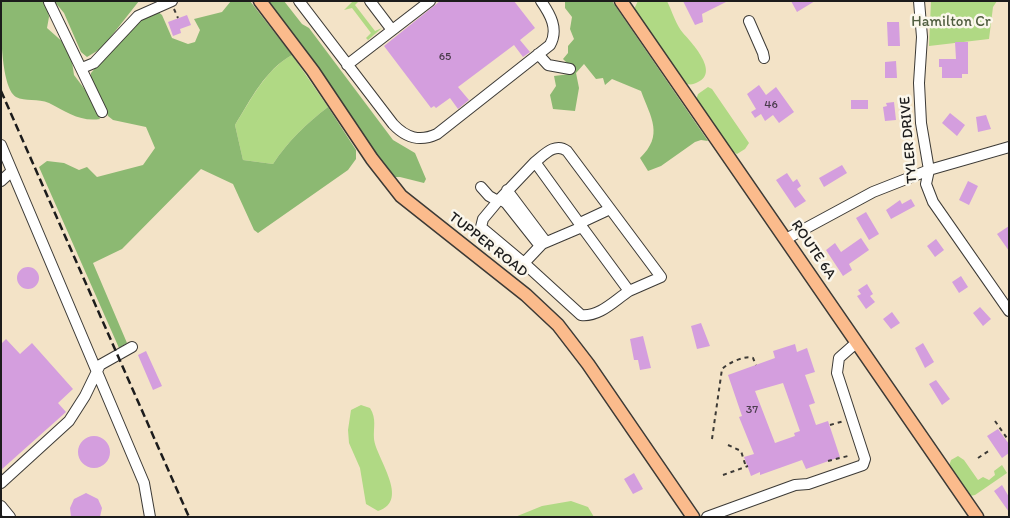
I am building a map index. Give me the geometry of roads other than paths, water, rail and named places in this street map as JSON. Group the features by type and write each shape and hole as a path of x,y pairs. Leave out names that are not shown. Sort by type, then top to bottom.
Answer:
{"main road":[{"name":"TUPPER ROAD","path":"260,1 313,71 372,159 401,196 526,295 558,325 588,364 692,517"},
{"name":"ROUTE 6A","path":"621,1 786,239 973,515"}],"street":[{"path":"82,68 94,63 138,16 172,1"},
{"path":"299,1 397,129 417,139 437,134 550,44 554,33 550,14 540,1"},
{"path":"370,1 392,30"},
{"path":"347,65 430,1"},
{"name":"TYLER DRIVE","path":"919,1 922,37 918,83 921,123 928,170 926,184 933,202 1009,312"},
{"path":"49,2 102,112"},
{"path":"749,22 764,58"},
{"path":"538,54 548,65 570,69"},
{"path":"1,146 144,483 150,517"},
{"path":"786,239 873,192 928,170 1009,147"},
{"path":"554,148 563,148 661,277 629,291 614,303 593,314 581,315 481,227 483,219 508,190 535,162 554,148"},
{"path":"535,162 629,291"},
{"path":"1,180 12,171"},
{"path":"481,187 489,196 506,202 543,244"},
{"path":"508,190 543,244"},
{"path":"524,263 543,244 610,209"},
{"path":"707,517 795,485 808,484 863,465 865,459 839,383 837,367 843,354 856,343"},
{"path":"1,483 69,421 85,396 100,365 132,347"},
{"path":"1,506 10,517"}],"railway":[{"path":"1,91 189,517"}],"park label":[{"name":"Hamilton Cr","path":"951,22"}]}
